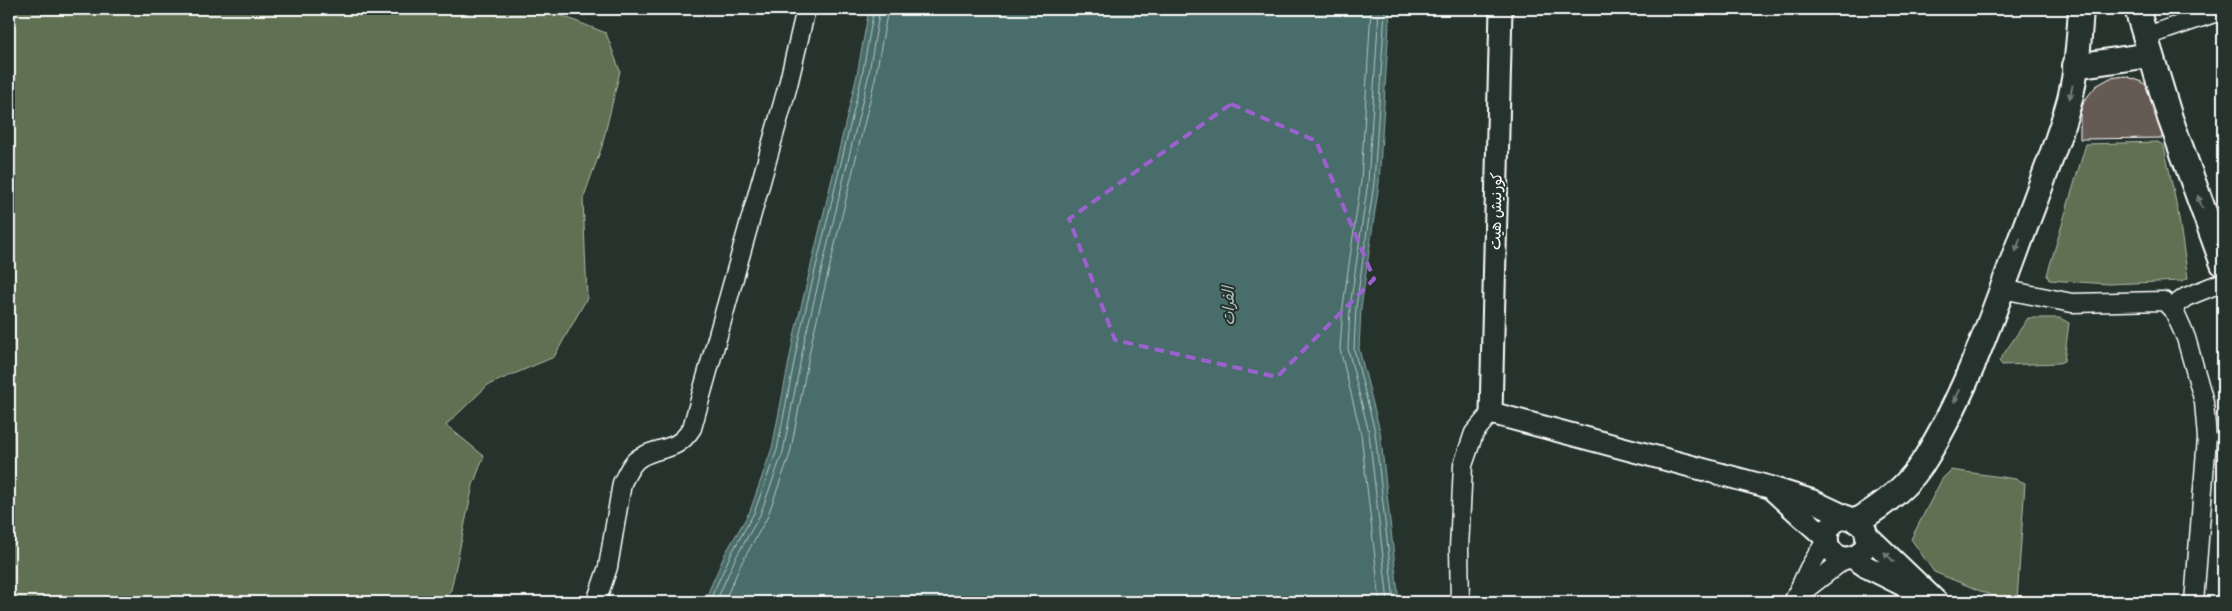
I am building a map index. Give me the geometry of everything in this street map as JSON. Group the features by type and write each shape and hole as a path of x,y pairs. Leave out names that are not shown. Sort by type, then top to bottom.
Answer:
{"main road":[{"path":"1857,524 1886,502 1911,478 1922,464 1966,378 2002,289 2063,122 2070,98 2081,9"},
{"path":"2137,9 2147,46 2195,190 2223,264"},
{"path":"2075,66 2147,46"}],"street":[{"path":"596,602 608,567 622,483 628,471 641,456 674,446 685,440 692,428 788,85 806,9"},
{"name":"كورنيش هيت","path":"1491,413 1501,9"},
{"path":"2147,46 2223,10"},
{"path":"2171,308 2186,298 2223,282"},
{"path":"2002,289 2072,303 2164,301 2171,308 2186,338 2204,402 2206,429 2194,602"},
{"path":"1460,602 1463,465 1474,433 1491,413 1769,487 1813,501 1857,524 1937,602"},
{"path":"1769,487 1826,539 1835,554 1849,557 1937,602"},
{"path":"1838,519 1857,524 1866,540 1862,551 1849,557 1794,601 1832,524 1838,519"}],"highlighted area":[{"path":"1231,104 1316,141 1374,279 1277,377 1115,340 1069,219"}],"green space":[{"path":"9,9 545,9 606,33 620,71 602,146 583,199 587,298 554,357 488,385 446,425 484,456 473,485 451,590 440,602 9,602"},
{"path":"2158,142 2164,146 2178,212 2188,278 2182,281 2109,284 2049,280 2047,275 2086,144"},
{"path":"2028,318 2060,318 2069,323 2064,361 2059,363 2002,365 1999,361"},
{"path":"1951,470 2016,479 2025,483 2017,600 2007,602 1934,572 1911,539 1942,479"}],"water":[{"name":"الفرات","path":"869,9 1390,9 1379,183 1361,308 1359,349 1380,431 1399,602 704,602 725,554 750,511 772,448 794,336 857,75"}],"building":[{"path":"2125,76 2146,85 2163,138 2080,139 2080,113 2084,101 2096,86 2110,78"}]}
